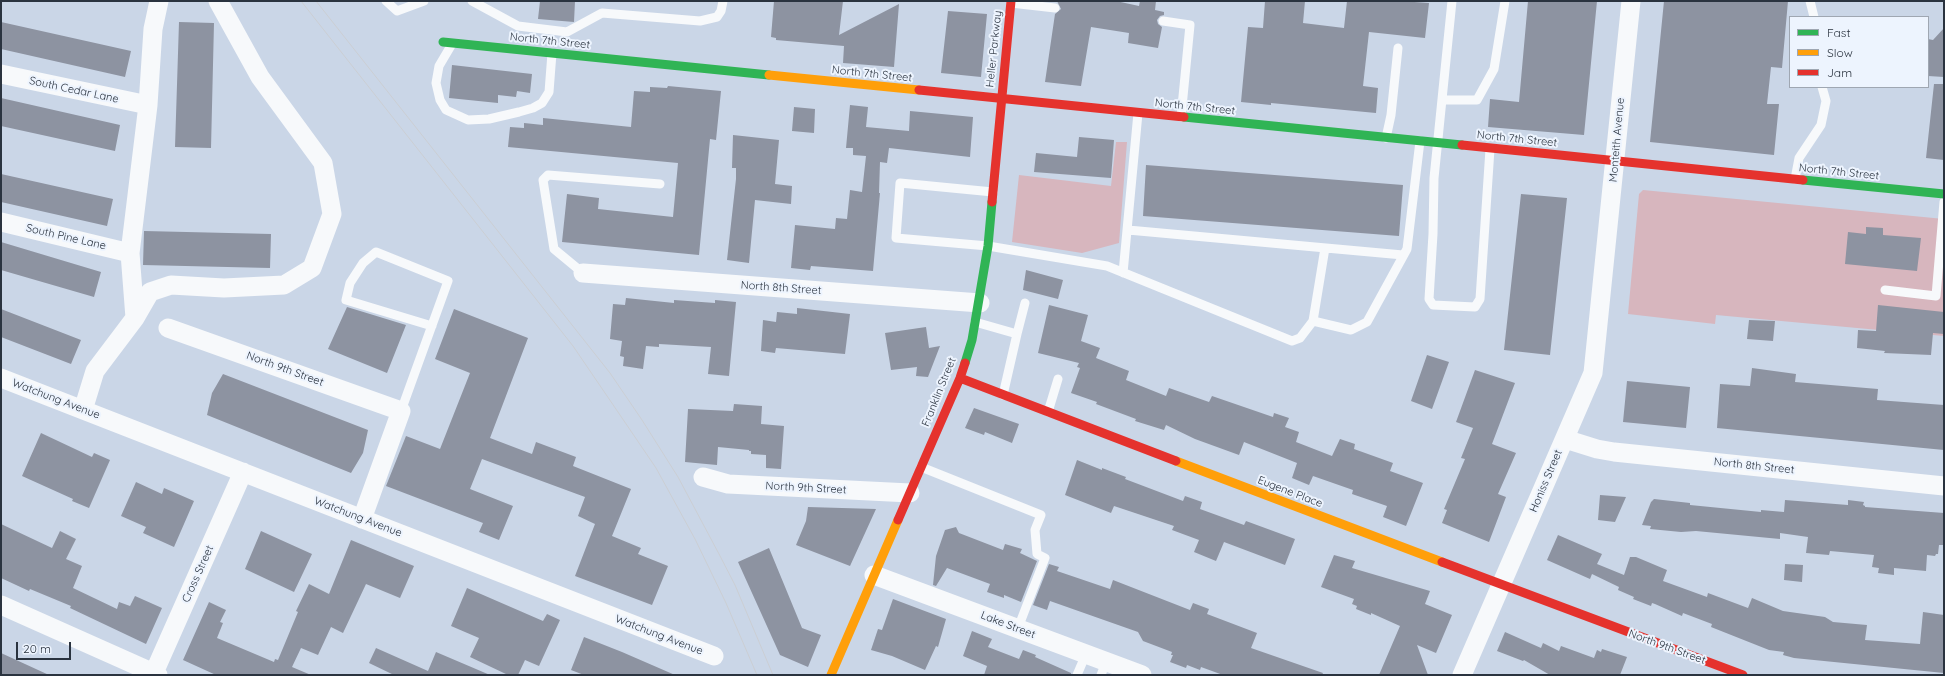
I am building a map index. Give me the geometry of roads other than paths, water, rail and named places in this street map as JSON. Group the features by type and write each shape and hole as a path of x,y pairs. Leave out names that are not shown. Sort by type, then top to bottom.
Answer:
{"street":[{"path":"135,318 130,253 148,105 153,28 159,1"},
{"path":"83,410 95,371 135,318 150,292 171,285 224,288 284,285 312,268 332,214 323,163 260,77 218,1"},
{"name":"Monteith Avenue","path":"1604,280 1631,1"},
{"name":"Heller Parkway","path":"1001,99 1011,2"},
{"name":"North 7th Street","path":"448,42 1181,118 1944,194"},
{"name":"South Cedar Lane","path":"1,74 148,105"},
{"name":"Franklin Street","path":"831,675 960,378 980,303 988,246 1001,99"},
{"name":"South Pine Lane","path":"1,222 130,253"},
{"name":"North 8th Street","path":"583,273 980,303"},
{"name":"Honiss Street","path":"1462,675 1593,373 1604,280"},
{"name":"North 9th Street","path":"168,328 401,411"},
{"name":"Watchung Avenue","path":"1,378 714,656"},
{"name":"Eugene Place","path":"960,378 1612,627"},
{"path":"362,519 401,411"},
{"name":"North 8th Street","path":"1565,439 1598,449 1614,452 1944,486"},
{"name":"Cross Street","path":"155,674 243,472"},
{"name":"North 9th Street","path":"703,478 728,484 910,493"},
{"name":"Lake Street","path":"874,575 1086,654 1104,668 1142,675"},
{"path":"1,604 155,674"},
{"name":"North 9th Street","path":"1612,627 1743,675"}],"lane":[{"path":"386,1 397,11 424,1"},
{"path":"472,1 518,26 567,32 602,13 700,21 716,17 722,11 723,1"},
{"path":"1452,1 1434,178 1433,234 1429,299 1434,305 1474,307 1480,299 1490,148"},
{"path":"1442,100 1477,100 1494,69 1505,1"},
{"path":"1810,1 1814,16"},
{"path":"1011,2 1055,8"},
{"path":"1163,21 1190,25 1181,118"},
{"path":"448,42 439,66 436,83 440,100 446,110 468,120 489,119 533,108 542,103 549,92 552,53"},
{"path":"1386,138 1391,115 1398,48"},
{"path":"1795,179 1799,158 1821,125 1826,101 1822,88"},
{"path":"1124,273 1138,113"},
{"path":"1313,321 1351,330 1367,322 1407,248 1420,141"},
{"path":"583,273 554,248 543,180 548,175 660,184"},
{"path":"993,192 900,183 896,238 988,246 1107,266 1292,341 1300,338 1313,321 1325,248"},
{"path":"1885,290 1936,296 1944,202"},
{"path":"1128,230 1403,256"},
{"path":"401,411 432,326 448,281 376,252 363,263 350,282 346,300 432,326"},
{"path":"1003,395 1025,303"},
{"path":"975,322 1018,334"},
{"path":"1048,412 1058,379"},
{"path":"921,467 1041,516 1035,530 1037,554 1045,558 1018,628"},
{"path":"1077,675 1086,654"}],"tram line":[{"path":"301,1 573,346 656,468 695,539 726,603 757,675"},
{"path":"316,1 610,373 642,420 678,477 735,585 773,675"}]}
